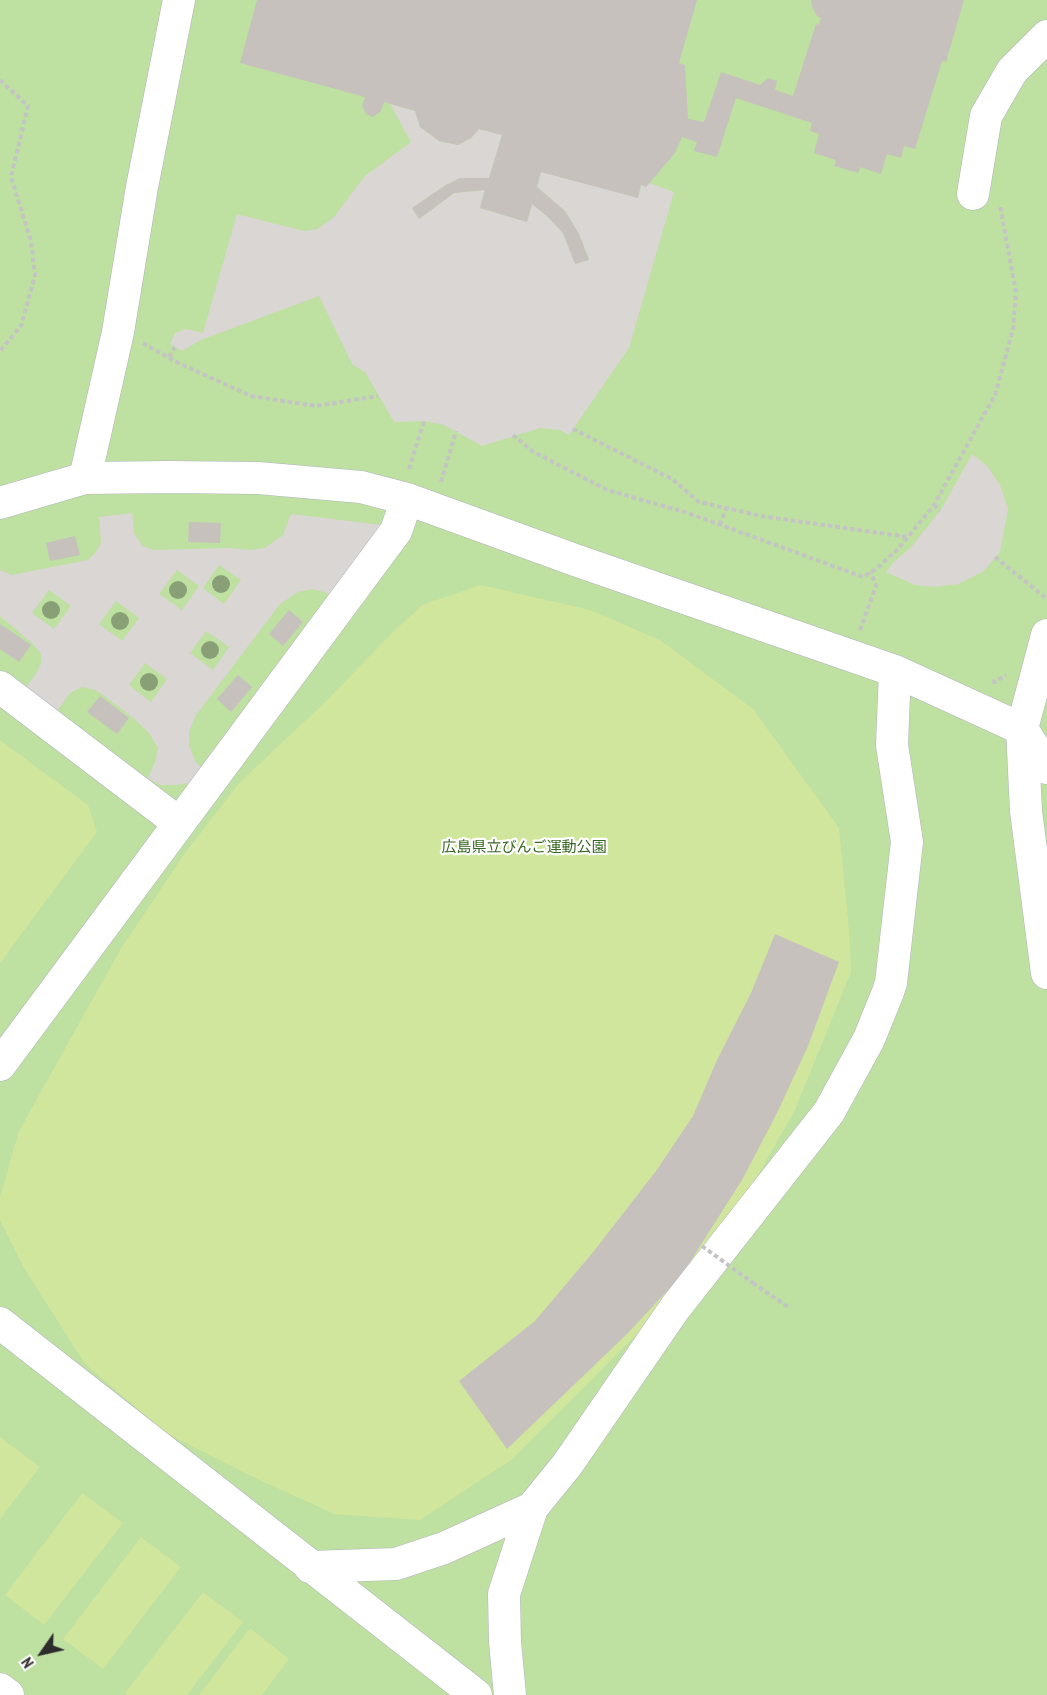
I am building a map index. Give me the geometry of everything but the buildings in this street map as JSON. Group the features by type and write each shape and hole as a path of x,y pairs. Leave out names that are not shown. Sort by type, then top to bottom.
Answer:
{"street":[{"path":"84,478 118,332 142,187 179,0"},
{"path":"986,195 986,116 1012,71 1047,36"},
{"path":"0,504 84,478 258,478 361,487 407,499 895,671 1022,729 1047,768"},
{"path":"2,1059 396,531 407,499"},
{"path":"1047,635 1022,729 1026,811 1047,973"},
{"path":"510,1695 505,1642 504,1594 532,1508 567,1466 675,1308 829,1112 869,1039 891,983 907,842 892,745 895,671"},
{"path":"0,687 179,823"},
{"path":"0,1323 476,1695"},
{"path":"310,1567 396,1564 444,1548 532,1508"},
{"path":"0,1689 8,1695"}],"path":[{"path":"0,80 28,106 11,177 31,241 35,275 21,326 0,351"},
{"path":"513,435 532,451 607,490 688,513 863,577 898,549 934,505 995,394 1013,329 1016,292 986,195"},
{"path":"118,332 251,396 316,406 378,396"},
{"path":"169,357 175,347"},
{"path":"410,465 424,421"},
{"path":"573,429 672,479 699,501 761,516 908,537"},
{"path":"443,475 456,431"},
{"path":"934,505 940,511"},
{"path":"720,525 726,508"},
{"path":"995,557 1047,599"},
{"path":"862,624 876,586 871,572"},
{"path":"702,1246 788,1307"}],"green space":[{"name":"広島県立びんご運動公園","path":"0,0 1047,0 1047,1695 0,1695"},
{"path":"481,585 590,610 660,640 753,709 839,828 851,972 795,1110 745,1198 680,1291 511,1460 420,1520 334,1514 166,1433 85,1364 24,1268 0,1220 0,1197 19,1131 120,950 185,853 240,782 324,703 422,605"},
{"path":"0,740 88,805 97,832 0,963"},
{"path":"0,1437 40,1467 0,1519"},
{"path":"82,1493 123,1523 44,1625 5,1595"},
{"path":"141,1537 181,1567 103,1669 63,1639"},
{"path":"203,1592 243,1622 187,1695 127,1695 125,1693"},
{"path":"250,1628 289,1659 262,1695 199,1695"}],"shaded area":[{"path":"390,104 415,111 420,127 439,141 458,145 471,138 479,129 502,135 489,178 460,178 446,185 412,208 419,219 454,193 485,190 480,208 527,222 532,204 548,217 563,233 576,264 589,259 579,234 565,211 537,187 541,172 638,197 641,185 649,183 674,192 629,348 569,435 560,430 540,428 482,446 444,425 424,421 394,422 365,372 352,364 319,296 201,340 182,351 170,344 175,333 186,329 203,333 237,214 304,231 317,229 333,218 365,176 411,142"},
{"path":"972,454 988,467 1000,485 1008,509 1000,552 984,571 958,584 933,587 915,585 886,572 912,546 942,508"},
{"path":"132,513 134,533 142,546 154,550 265,548 283,535 291,514 382,525 333,597 312,589 298,592 280,604 196,715 189,732 189,745 195,761 204,770 194,782 161,785 148,778 158,748 149,733 131,716 96,690 82,687 70,693 57,711 24,689 41,664 41,654 33,644 0,616 0,570 12,575 88,560 101,543 99,517","holes":["219,565 241,580 224,604 203,588","177,570 199,586 182,610 159,594","49,590 71,606 54,629 32,613","116,601 139,618 122,641 99,624","206,631 229,647 213,670 190,653","145,663 167,679 151,702 129,685"]}]}
